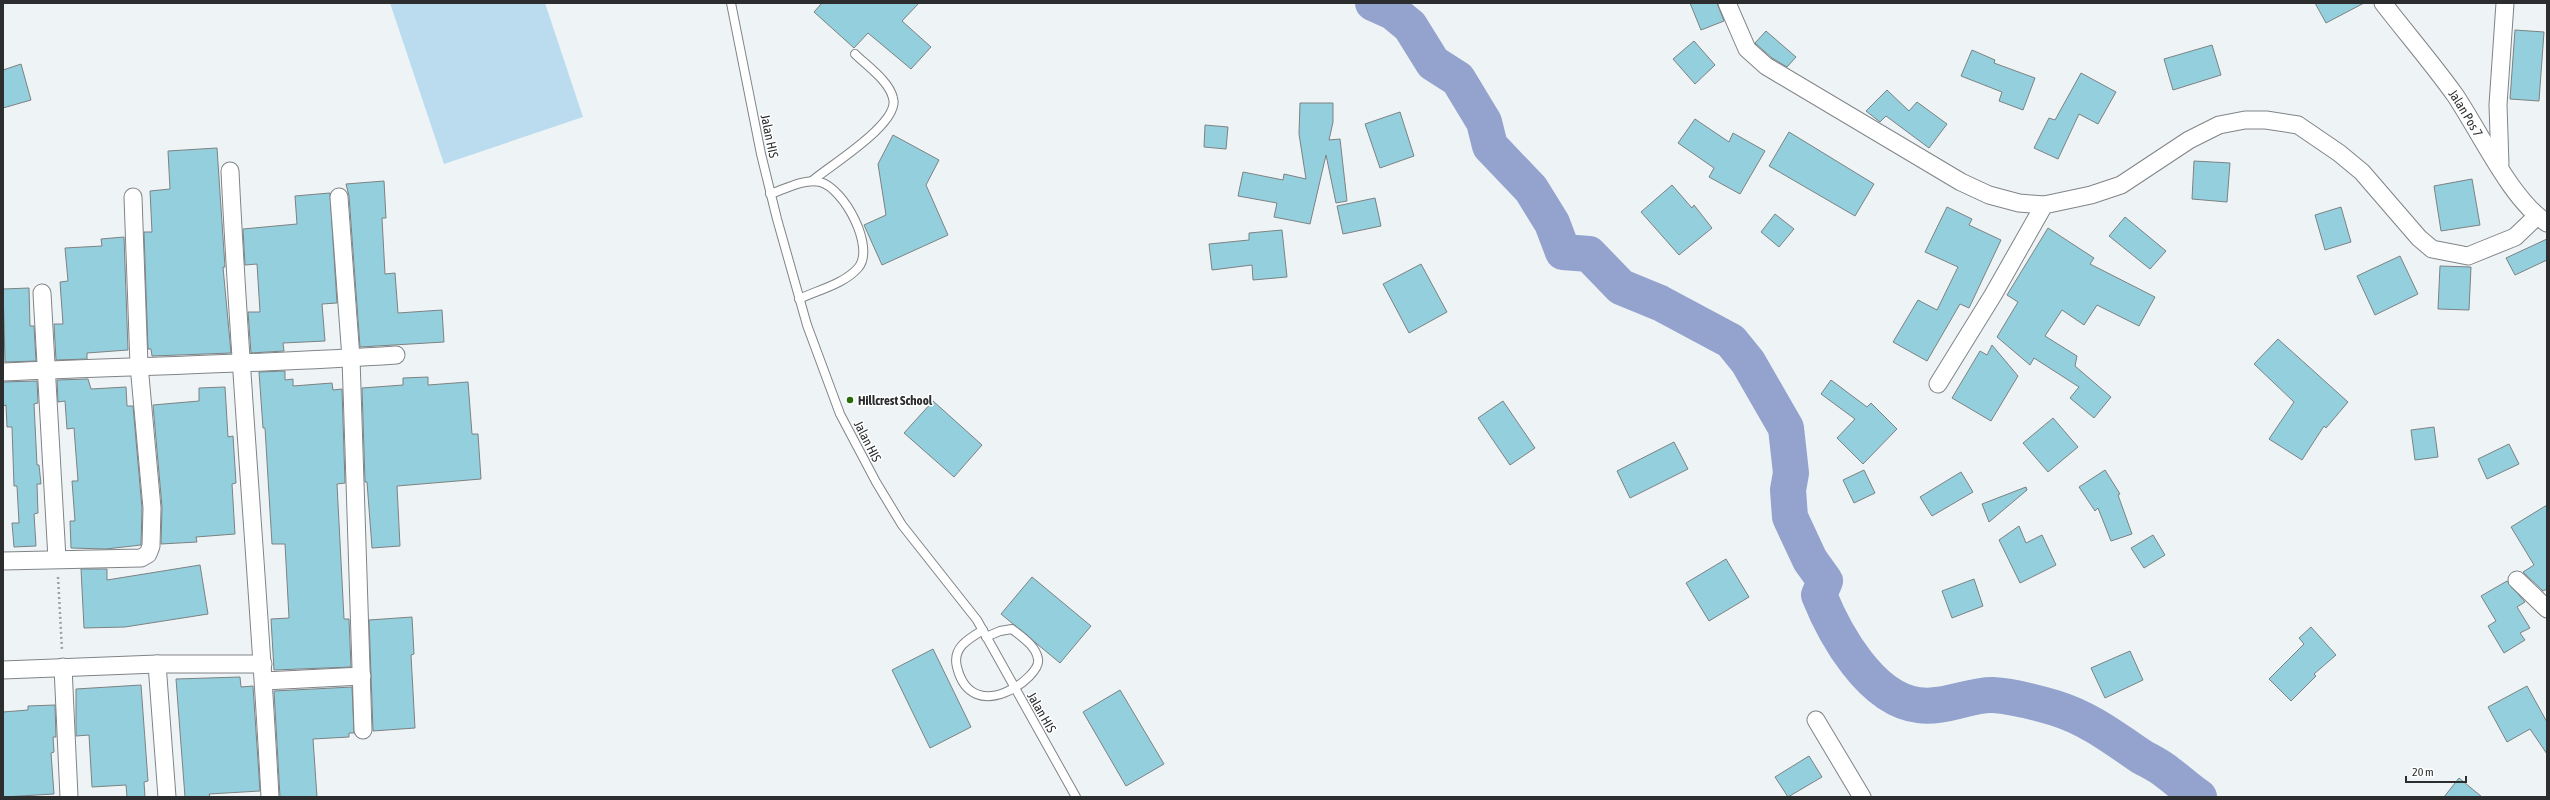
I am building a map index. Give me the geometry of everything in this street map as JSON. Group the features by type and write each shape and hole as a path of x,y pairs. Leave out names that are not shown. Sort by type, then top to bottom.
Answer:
{"street":[{"path":"1727,3 1747,49 1766,66 1960,182 1989,195 2019,203 2044,205 2091,195 2121,185 2189,140 2219,125 2245,120 2266,120 2298,125 2339,153 2362,172 2419,238 2432,249 2468,256 2515,237 2542,220"},
{"name":"Jalan Pos 7","path":"2383,3 2454,95 2501,167 2512,187 2542,220"},
{"path":"2501,167 2498,105 2505,3"},
{"path":"230,171 240,364 263,664 270,797"},
{"path":"3,561 141,558 148,554 151,546 152,508 139,365 132,197"},
{"path":"339,197 351,358 363,730"},
{"path":"1938,384 2044,205"},
{"path":"42,293 57,559"},
{"path":"3,372 139,365 240,364 396,355"},
{"path":"2517,580 2547,609"},
{"path":"3,670 157,664 263,664"},
{"path":"157,664 167,797"},
{"path":"63,667 69,797"},
{"path":"264,681 362,676"},
{"path":"1816,720 1862,797"}],"lane":[{"name":"Jalan HIS","path":"731,3 770,194 799,298 822,368 840,414 876,482 902,525 984,634 1076,797"},
{"path":"770,194 812,181 882,126 893,110 894,98 885,84 855,54"},
{"path":"799,298 852,274 859,267 863,259 862,243 857,225 849,209 830,186 812,181"},
{"path":"1012,629 1035,650 1039,660 1037,667 1015,688 1000,695 984,697 977,695 963,679 955,659 960,647 984,634 1012,629"}],"path":[{"path":"57,559 63,667"}],"shaded area":[{"path":"390,3 545,3 583,117 444,164"}],"building":[{"path":"822,3 919,3 902,21 931,47 911,69 868,33 854,48 814,12"},
{"path":"1690,3 1717,3 1724,21 1701,30"},
{"path":"2315,3 2364,3 2326,23"},
{"path":"2515,30 2544,32 2539,101 2510,99"},
{"path":"1766,31 1796,57 1787,67 1772,58 1755,43"},
{"path":"1694,41 1715,65 1695,84 1673,59"},
{"path":"2212,45 2221,75 2173,90 2164,59"},
{"path":"1972,50 1995,60 1994,63 2035,78 2023,110 1999,101 2002,92 1961,76"},
{"path":"21,64 31,100 3,108 3,70"},
{"path":"2081,73 2116,92 2098,124 2079,114 2058,159 2034,148 2049,118 2055,120"},
{"path":"1887,90 1909,111 1917,102 1947,124 1929,148 1886,116 1880,122 1866,111"},
{"path":"1300,103 1333,103 1333,122 1329,140 1340,139 1347,201 1336,203 1326,155 1310,224 1274,217 1277,203 1238,196 1243,172 1283,180 1284,174 1306,179 1299,134"},
{"path":"1400,112 1414,156 1380,168 1365,124"},
{"path":"1695,119 1729,142 1733,133 1765,151 1740,194 1709,177 1714,168 1678,143"},
{"path":"1205,125 1228,127 1226,149 1204,147"},
{"path":"1789,132 1874,184 1855,216 1769,166"},
{"path":"893,135 939,160 926,185 948,235 882,265 864,225 886,215 878,164"},
{"path":"217,148 225,267 223,267 231,353 152,356 151,349 148,349 144,232 152,232 150,191 170,189 168,151"},
{"path":"2194,161 2230,163 2227,202 2192,199"},
{"path":"2472,179 2480,225 2441,231 2434,186"},
{"path":"384,181 386,218 382,218 385,274 395,273 398,313 442,310 444,342 360,347 349,196 346,184"},
{"path":"1672,185 1692,208 1694,205 1712,228 1679,255 1641,212"},
{"path":"330,193 337,303 322,304 325,341 283,343 284,351 251,353 248,312 260,312 257,264 245,265 243,229 297,224 295,196"},
{"path":"1375,198 1381,226 1343,234 1337,206"},
{"path":"1947,207 1972,219 1969,225 2001,240 1969,308 1960,304 1927,361 1893,342 1918,300 1937,310 1958,267 1925,252"},
{"path":"2341,207 2351,242 2325,250 2315,215"},
{"path":"1775,214 1794,229 1779,247 1761,232"},
{"path":"2125,217 2166,251 2150,269 2109,236"},
{"path":"2048,228 2094,258 2090,264 2155,297 2139,326 2097,305 2084,325 2062,310 2045,336 2077,356 2075,366 2111,397 2094,418 2070,398 2079,387 2034,358 2030,365 1997,337 2018,302 2007,295"},
{"path":"1282,230 1287,277 1253,280 1252,265 1212,270 1209,244 1249,240 1249,233"},
{"path":"124,237 128,350 87,353 87,359 56,360 54,324 63,324 60,282 68,281 65,248 102,246 101,239"},
{"path":"2547,239 2547,260 2515,275 2506,258"},
{"path":"2400,256 2418,294 2375,315 2357,276"},
{"path":"1421,264 1447,312 1409,333 1383,284"},
{"path":"2440,266 2471,267 2469,310 2438,309"},
{"path":"29,288 30,326 34,326 36,361 5,362 3,289"},
{"path":"2278,339 2348,402 2326,428 2324,426 2302,460 2269,439 2294,402 2254,364"},
{"path":"1992,345 2018,376 1991,421 1952,398 1980,351 1987,355"},
{"path":"285,371 285,380 293,379 293,386 332,383 333,390 342,389 345,483 337,484 344,619 349,619 351,667 274,670 271,619 289,618 285,544 272,544 265,428 263,428 259,372"},
{"path":"428,377 428,385 468,382 472,434 478,434 481,479 397,486 400,546 372,548 367,482 365,482 362,388 403,385 403,378"},
{"path":"88,379 91,389 126,387 127,406 133,406 142,508 141,545 106,549 71,548 70,521 75,521 72,481 78,481 74,428 67,429 65,401 58,402 57,380"},
{"path":"1831,380 1867,407 1871,403 1897,429 1863,464 1837,438 1855,419 1821,394"},
{"path":"37,381 38,403 34,404 37,465 39,465 41,484 37,484 38,513 34,514 36,546 14,547 12,523 19,523 17,486 14,486 12,427 7,427 6,405 3,406 3,382"},
{"path":"225,387 228,437 233,436 236,483 232,484 235,534 196,537 197,542 161,544 162,507 153,405 199,401 199,388"},
{"path":"933,401 982,445 954,477 904,433"},
{"path":"1503,401 1535,448 1510,465 1478,418"},
{"path":"2053,418 2078,447 2048,472 2023,443"},
{"path":"2434,427 2438,457 2415,460 2411,430"},
{"path":"1674,442 1688,469 1630,498 1617,471"},
{"path":"2509,444 2519,464 2487,479 2478,459"},
{"path":"1864,470 1875,493 1854,503 1843,480"},
{"path":"2105,470 2120,494 2118,495 2132,534 2111,541 2098,508 2095,511 2079,487"},
{"path":"1961,472 1973,492 1932,516 1920,497"},
{"path":"2026,487 2027,490 1989,522 1982,504"},
{"path":"2547,505 2547,589 2543,591 2523,572 2534,565 2511,527"},
{"path":"2019,526 2026,543 2042,535 2056,565 2020,583 1999,540"},
{"path":"2153,535 2165,555 2144,568 2131,548"},
{"path":"1726,559 1749,597 1709,621 1686,583"},
{"path":"200,565 208,614 125,627 84,628 81,569 107,569 107,580"},
{"path":"1032,577 1091,626 1060,663 1001,614"},
{"path":"1974,579 1983,606 1952,618 1942,591"},
{"path":"2507,581 2525,602 2517,607 2530,628 2520,633 2525,640 2504,653 2488,626 2496,621 2481,596"},
{"path":"412,617 414,654 411,655 415,728 373,731 369,620"},
{"path":"2311,627 2336,655 2314,674 2316,676 2291,701 2269,679 2304,644 2299,638"},
{"path":"933,649 971,727 930,748 892,670"},
{"path":"2130,651 2143,680 2105,698 2091,668"},
{"path":"240,677 241,687 253,686 260,791 209,794 210,797 185,797 176,679"},
{"path":"141,685 148,781 144,782 145,797 127,797 126,785 92,787 89,735 76,736 76,689"},
{"path":"2527,686 2547,722 2547,754 2530,729 2507,742 2488,707"},
{"path":"352,687 354,733 349,733 349,737 313,739 317,797 280,797 274,691"},
{"path":"1120,690 1164,764 1126,786 1083,712"},
{"path":"55,705 56,737 53,737 54,752 51,753 54,794 3,797 3,712 28,710 28,706"},
{"path":"1809,756 1822,777 1788,797 1775,777"},
{"path":"2459,778 2482,797 2444,797"}],"waterway":[{"path":"1373,3 1393,12 1410,26 1433,63 1458,79 1484,122 1490,146 1531,189 1552,223 1563,252 1589,254 1621,287 1660,303 1731,341 1748,362 1786,428 1791,473 1788,490 1790,517 1810,560 1825,581 1819,595 1845,646 1870,678 1885,691 1901,700 1918,705 1938,705 1985,695 1993,695 2024,700 2067,712 2090,723 2142,757 2159,766 2199,797"}],"place":[{"name":"Hillcrest School","path":"850,400"}]}
